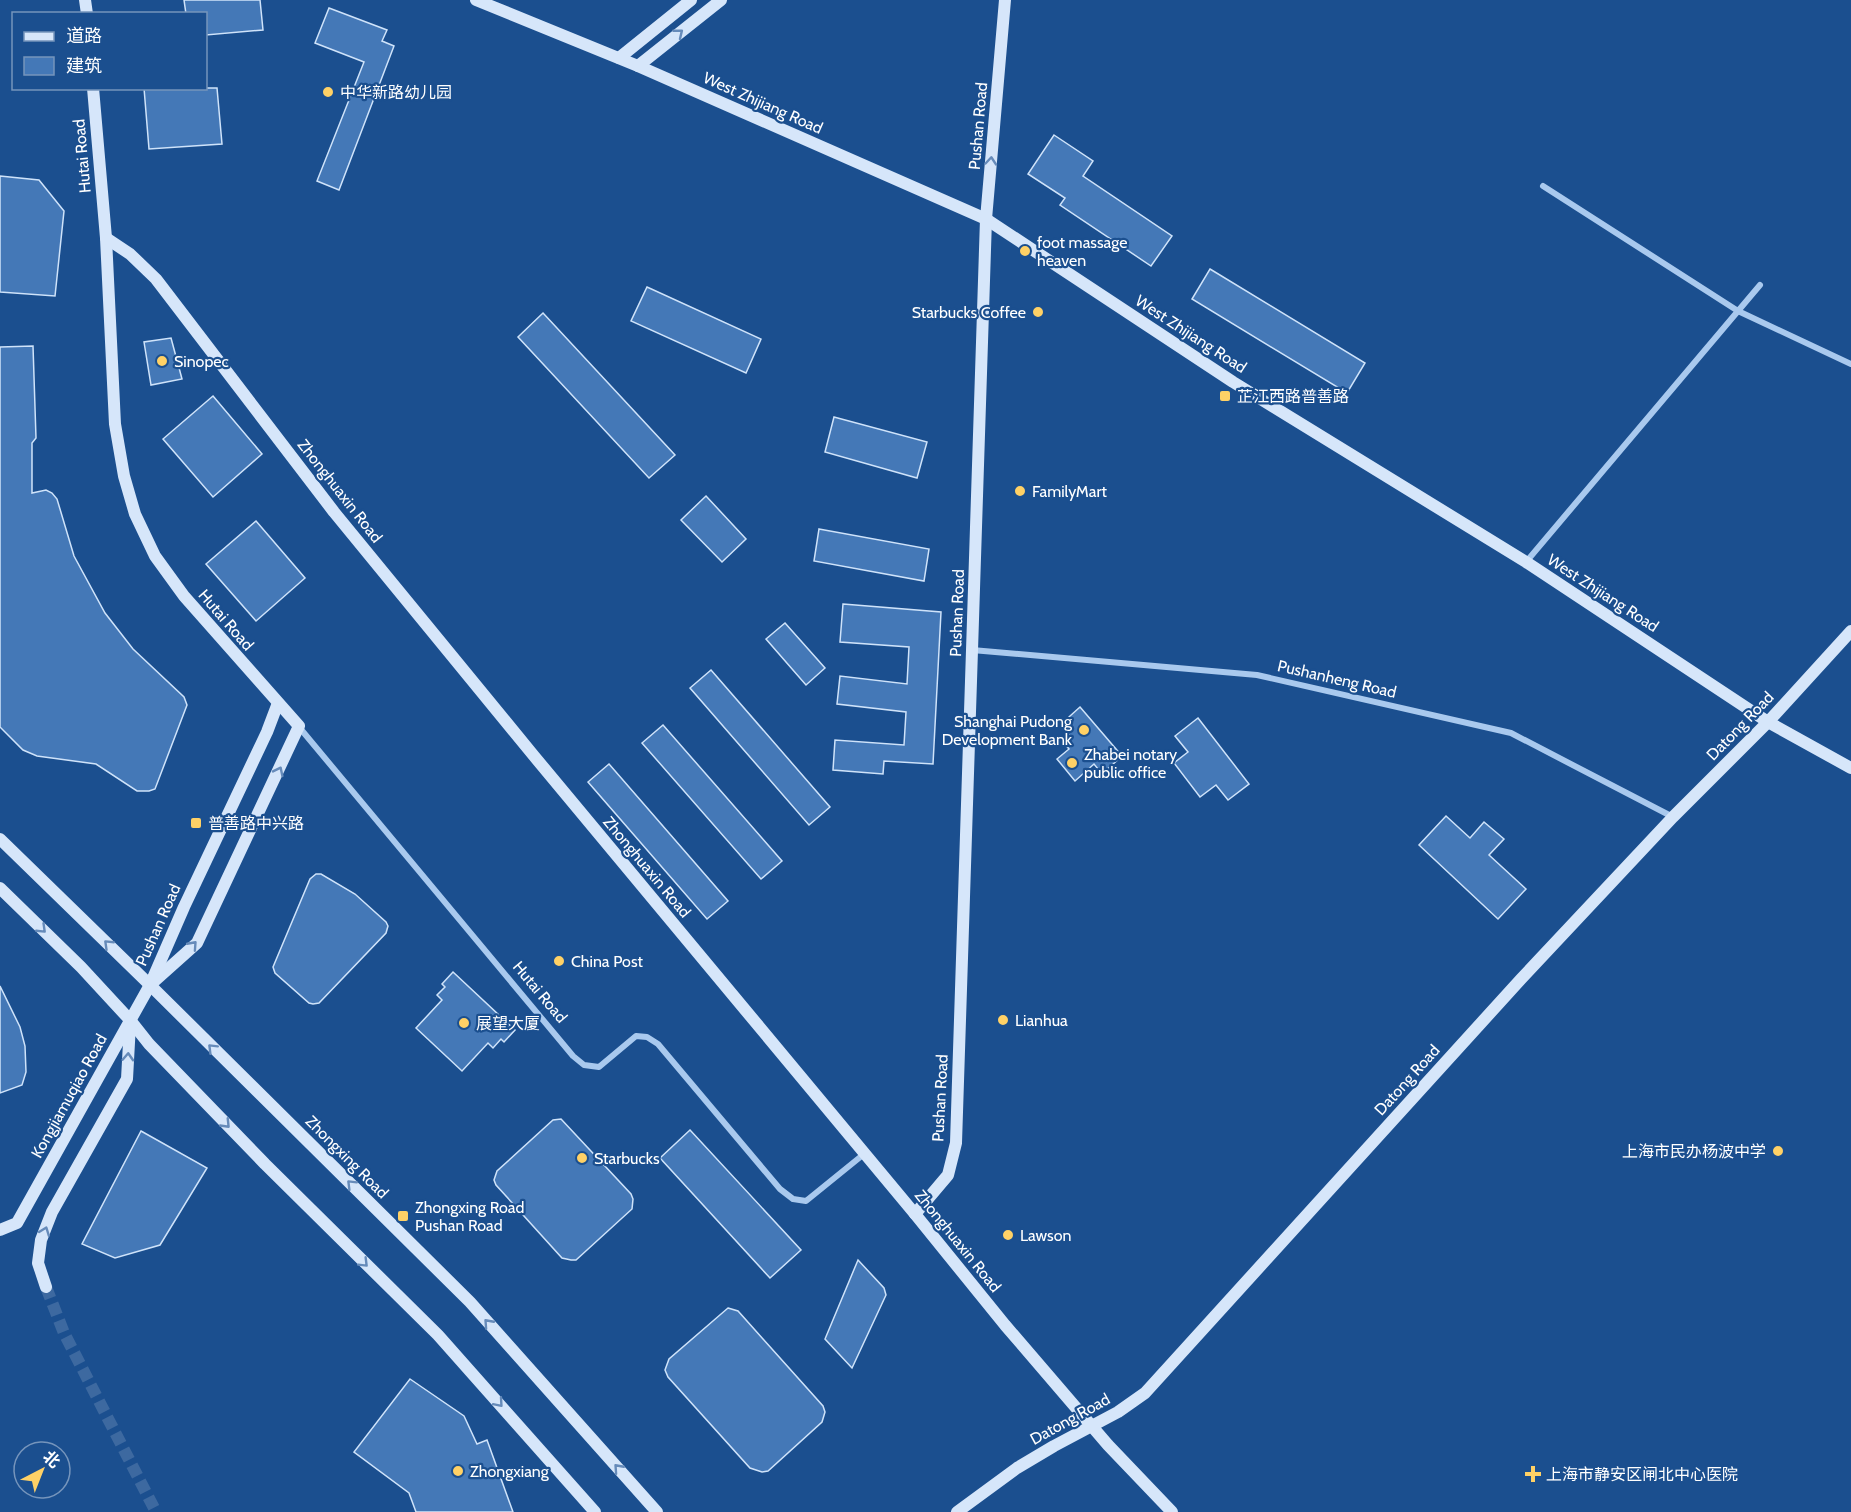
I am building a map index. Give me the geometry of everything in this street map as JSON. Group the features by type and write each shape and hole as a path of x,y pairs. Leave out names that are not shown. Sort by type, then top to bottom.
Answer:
{"street":[{"name":"West Zhijiang Road","path":"476,0 638,66 986,219 1233,382 1526,562 1768,722 1851,768"},
{"path":"619,58 691,0"},
{"path":"638,66 721,0"},
{"name":"Pushan Road","path":"915,1214 948,1175 956,1143 986,219 1005,0"},
{"name":"Hutai Road","path":"93,90 106,238 116,424 124,476 135,514 156,556 184,596 299,726 566,1049 584,1065 599,1066 636,1036 647,1037 658,1044 780,1189 793,1199 806,1201 864,1155"},
{"path":"1544,186 1738,311 1851,364"},
{"name":"Zhonghuaxin Road","path":"106,238 130,254 156,279 334,512 1005,1325 1092,1427 1172,1512"},
{"path":"1526,562 1760,285"},
{"name":"Datong Road","path":"957,1512 1017,1468 1118,1412 1144,1393 1513,988 1674,817 1768,722 1851,631"},
{"name":"Pushanheng Road","path":"972,650 1257,675 1511,733 1674,817"},
{"name":"Pushan Road","path":"150,985 267,732 278,703"},
{"name":"Pushan Road","path":"150,985 197,943 299,726"},
{"name":"Zhongxing Road","path":"0,839 470,1302 657,1512"},
{"path":"0,888 81,967 149,1044 265,1164 438,1335 595,1512"},
{"name":"Kongjiamuqiao Road","path":"0,1230 17,1223 150,985"},
{"path":"46,1287 38,1263 41,1240 52,1212 127,1079 130,1020"}],"building":[{"path":"184,0 260,0 263,30 207,35 207,12 186,12"},
{"path":"329,8 387,30 382,41 394,46 339,190 317,181 364,62 315,43"},
{"path":"217,88 222,144 149,149 144,90"},
{"path":"1054,135 1093,161 1083,176 1172,236 1151,266 1060,205 1065,198 1028,174"},
{"path":"0,176 39,180 64,211 55,296 0,292"},
{"path":"1210,269 1365,363 1347,393 1192,299"},
{"path":"647,287 761,339 746,373 631,321"},
{"path":"543,313 675,455 649,478 518,337"},
{"name":"Sinopec","path":"171,338 182,379 151,385 144,342"},
{"path":"33,346 36,438 32,443 32,493 46,490 57,499 74,556 105,613 133,649 184,697 187,705 155,789 149,791 137,791 96,764 37,756 23,750 0,727 0,347"},
{"path":"213,396 262,454 213,497 163,439"},
{"path":"834,417 927,442 917,478 825,452"},
{"path":"706,496 746,539 722,562 681,520"},
{"path":"256,521 305,578 256,621 206,564"},
{"path":"819,529 929,549 924,581 814,561"},
{"path":"843,604 941,612 933,764 884,761 883,774 833,770 835,740 904,745 906,712 837,704 840,676 907,684 909,647 840,642"},
{"path":"785,623 825,668 806,685 766,639"},
{"path":"711,670 830,807 809,825 690,688"},
{"path":"1080,707 1122,756 1102,774 1094,764 1075,781 1057,759 1069,749 1063,742 1070,736 1060,725"},
{"path":"1198,718 1249,784 1228,800 1216,785 1200,797 1174,763 1188,752 1175,736"},
{"path":"663,725 782,861 761,879 642,743"},
{"path":"609,764 728,901 707,919 588,782"},
{"path":"1446,816 1470,838 1484,822 1504,839 1489,855 1526,889 1498,919 1419,845"},
{"path":"316,874 321,874 355,894 388,926 386,933 319,1003 313,1004 275,973 273,967 310,879"},
{"name":"展望大厦","path":"453,972 515,1030 504,1042 501,1039 493,1048 488,1043 462,1071 416,1028 442,1000 437,995 445,987 442,984"},
{"path":"0,986 20,1027 25,1046 26,1072 22,1085 0,1093"},
{"path":"561,1119 631,1194 633,1199 632,1209 576,1260 562,1258 494,1180 497,1171 553,1120"},
{"path":"690,1130 801,1250 770,1278 660,1158"},
{"path":"141,1131 207,1168 160,1245 115,1258 82,1244"},
{"path":"858,1260 884,1288 886,1295 852,1368 825,1339"},
{"path":"728,1308 738,1311 823,1406 825,1412 822,1422 768,1471 762,1472 750,1468 668,1377 665,1370 669,1359"},
{"path":"410,1379 464,1416 477,1444 487,1440 513,1512 416,1512 409,1493 354,1452"}],"tunnel":[{"path":"46,1287 64,1333 156,1512"}],"place":[{"name":"中华新路幼儿园","path":"328,92"},
{"name":"foot massage heaven","path":"1025,251"},
{"name":"Starbucks Coffee","path":"1038,312"},
{"name":"Sinopec","path":"162,361"},
{"name":"芷江西路普善路","path":"1225,396"},
{"name":"FamilyMart","path":"1020,491"},
{"name":"Shanghai Pudong Development Bank","path":"1084,730"},
{"name":"Zhabei notary public office","path":"1072,763"},
{"name":"普善路中兴路","path":"196,823"},
{"name":"China Post","path":"559,961"},
{"name":"Lianhua","path":"1003,1020"},
{"name":"展望大厦","path":"464,1023"},
{"name":"上海市民办杨波中学","path":"1778,1151"},
{"name":"Starbucks","path":"582,1158"},
{"name":"Zhongxing Road Pushan Road","path":"403,1216"},
{"name":"Lawson","path":"1008,1235"},
{"name":"Zhongxiang","path":"458,1471"},
{"name":"上海市静安区闸北中心医院","path":"1533,1474"}]}
